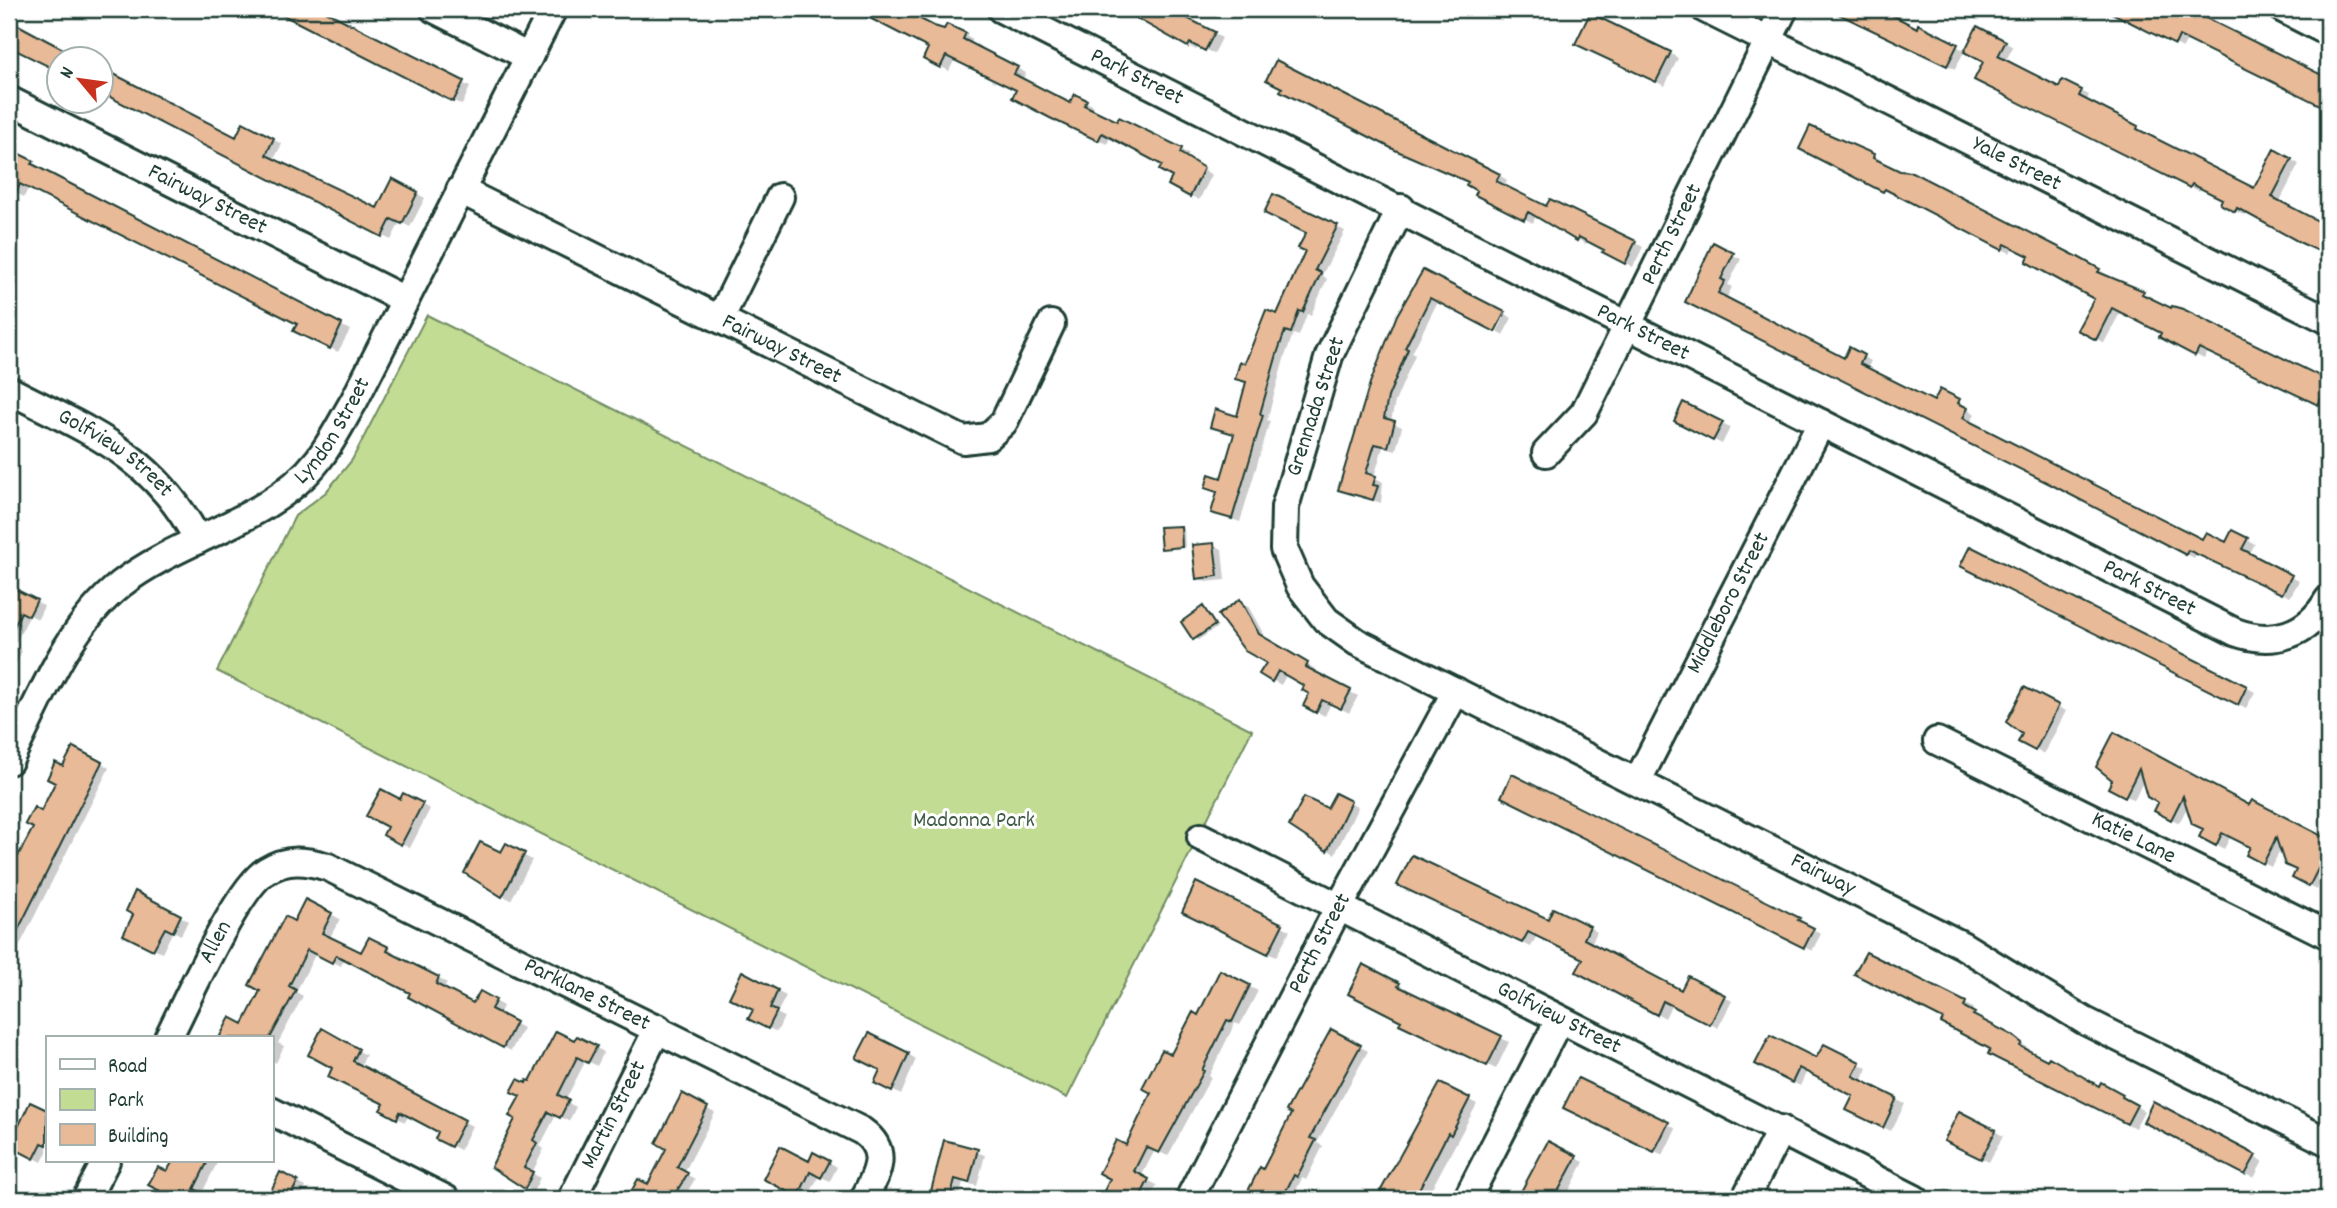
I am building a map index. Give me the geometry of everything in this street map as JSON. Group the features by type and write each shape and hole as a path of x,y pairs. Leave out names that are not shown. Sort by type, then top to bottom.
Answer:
{"street":[{"path":"434,9 529,57"},
{"name":"Lyndon Street","path":"9,761 69,643 94,609 142,570 263,505 293,484 317,461 354,401 553,9"},
{"name":"Park Street","path":"1001,9 1050,20 1401,208 2235,632 2265,639 2290,635 2307,626 2328,600"},
{"name":"Yale Street","path":"1705,9 2328,320"},
{"name":"Perth Street","path":"1546,453 1584,413 1784,9"},
{"path":"2283,9 2328,32"},
{"name":"Fairway Street","path":"9,100 405,300"},
{"name":"Fairway Street","path":"460,190 971,441 988,437 1004,422 1051,324"},
{"path":"720,318 780,197"},
{"name":"Grennada Street","path":"1317,610 1300,586 1283,548 1285,507 1329,356 1401,208"},
{"name":"Golfview Street","path":"9,390 102,439 136,461 166,489 198,540"},
{"name":"Middleboro Street","path":"1637,782 1821,423"},
{"name":"Fairway","path":"1317,610 1357,642 1962,945 2085,1021 2328,1142"},
{"name":"Perth Street","path":"1189,1199 1456,691"},
{"name":"Katie Lane","path":"1937,741 2328,935"},
{"name":"Golfview Street","path":"1201,837 1915,1199"},
{"name":"Parklane Street","path":"281,863 310,862 328,867 862,1131 872,1138 880,1151 880,1164 864,1199"},
{"name":"Allen","path":"169,1036 245,891 260,874 281,863"},
{"path":"1467,1199 1559,1020"},
{"name":"Martin Street","path":"572,1199 658,1028"},
{"path":"273,1112 446,1199"},
{"path":"1745,1199 1781,1129"},
{"path":"86,1199 105,1162"}],"green space":[{"name":"Madonna Park","path":"427,315 1252,730 1067,1098 217,671 295,516 326,492 352,460"}],"building":[{"path":"271,9 321,9 464,81 453,102"},
{"path":"852,9 901,9 934,26 944,29 947,24 966,33 963,39 1018,67 1014,74 1070,103 1075,94 1087,100 1084,105 1117,121 1119,117 1182,148 1180,153 1204,168 1190,197 1168,185 1172,177 1159,170 1162,165 1102,133 1098,141 1050,118 1012,98 1016,90 946,56 940,68 923,59 928,48"},
{"path":"1120,9 1169,9 1215,32 1205,51 1190,43 1188,47"},
{"path":"1828,9 1895,9 1892,15 1917,28 1918,24 1958,44 1947,66"},
{"path":"2104,9 2184,9 2208,19 2328,78 2328,109 2179,36 2175,45"},
{"path":"1590,13 1671,52 1656,82 1575,44"},
{"path":"9,20 58,46 46,46 46,65 9,47"},
{"path":"1977,26 2006,41 1998,56 2059,87 2062,80 2082,90 2079,96 2138,126 2137,129 2254,188 2274,149 2292,159 2272,197 2328,226 2328,252 2325,250 2323,253 2301,243 2237,208 2235,212 2220,204 2222,199 2192,184 2190,188 1974,80 1983,62 1964,52"},
{"path":"1276,60 1500,174 1496,181 1546,206 1550,199 1636,241 1625,264 1602,252 1604,250 1579,237 1577,241 1528,212 1524,220 1475,195 1477,191 1466,185 1468,182 1395,150 1280,91 1282,88 1266,80"},
{"path":"116,75 236,137 243,122 274,138 266,155 377,208 392,178 418,192 402,224 391,219 382,237 116,100"},
{"path":"1810,126 1874,154 1873,158 1900,171 1912,172 2078,257 2100,269 2098,272 2144,291 2142,294 2171,308 2183,309 2328,380 2328,403 2321,399 2318,405 2199,348 2195,356 2159,337 2161,333 2112,308 2096,340 2077,330 2094,299 2026,262 2029,256 2005,244 2002,250 1885,189 1883,192 1799,149"},
{"path":"9,149 34,161 32,164 342,324 330,349 293,331 297,324 20,184 9,207"},
{"path":"1273,194 1338,225 1315,270 1321,273 1303,312 1299,311 1291,333 1285,331 1232,519 1211,513 1217,492 1205,488 1209,474 1221,478 1234,434 1210,427 1215,409 1237,416 1246,382 1235,379 1240,362 1245,363 1266,310 1277,314 1305,251 1298,248 1306,233 1264,213"},
{"path":"1713,242 1734,253 1721,279 1725,281 1718,293 1844,358 1849,347 1864,355 1860,364 1934,401 1940,389 1960,399 1958,403 1968,408 1963,418 2202,539 2206,532 2226,542 2232,530 2248,538 2242,549 2292,575 2282,594 2188,550 2186,555 1685,302"},
{"path":"1423,270 1505,312 1495,332 1430,298 1405,348 1408,349 1388,397 1384,418 1395,421 1388,447 1375,444 1366,473 1376,476 1373,485 1378,486 1373,500 1338,490 1370,383 1397,315"},
{"path":"1683,402 1723,422 1713,441 1674,421"},
{"path":"1181,526 1182,547 1161,549 1159,527"},
{"path":"1214,543 1218,576 1196,579 1192,545"},
{"path":"1970,546 2247,686 2238,705 1960,566"},
{"path":"9,586 37,600 29,616 21,612 9,637"},
{"path":"1240,599 1259,634 1308,663 1306,667 1351,690 1341,709 1322,700 1316,713 1303,706 1309,694 1302,690 1304,686 1278,671 1272,682 1259,674 1266,663 1245,651 1218,615"},
{"path":"1203,606 1215,625 1193,640 1181,622"},
{"path":"2024,687 2059,705 2035,751 2018,742 2022,734 2006,722"},
{"path":"2114,732 2249,805 2252,800 2328,839 2328,849 2309,887 2292,878 2296,870 2285,865 2276,838 2263,864 2246,855 2250,847 2222,833 2216,846 2199,837 2203,829 2192,824 2183,796 2171,820 2154,811 2158,803 2147,797 2139,769 2125,797 2108,788 2112,780 2096,767"},
{"path":"73,747 102,762 9,948 9,851 18,856 33,828 25,824 34,807 41,811 55,783 47,779 55,762 63,766"},
{"path":"1512,774 1800,918 1798,920 1814,928 1804,948 1501,797"},
{"path":"381,789 400,799 403,793 423,803 401,845 383,835 387,827 366,816"},
{"path":"1335,793 1351,801 1327,851 1289,826 1304,797 1327,808"},
{"path":"480,842 501,852 506,843 525,853 502,897 464,873"},
{"path":"1412,855 1548,919 1553,908 1590,926 1584,939 1681,990 1688,976 1725,995 1710,1025 1663,1001 1657,1015 1576,972 1583,959 1528,932 1522,943 1397,885"},
{"path":"1196,882 1283,924 1268,954 1182,912"},
{"path":"135,891 181,915 173,932 165,928 153,950 123,935 133,915 126,911"},
{"path":"305,899 332,913 322,933 361,952 369,937 389,947 387,951 439,977 436,984 473,1003 480,991 496,1000 491,1009 516,1022 503,1048 408,997 410,993 336,955 332,963 307,950 289,986 296,990 271,1036 220,1036 230,1017 243,1024 260,991 249,985 285,916 294,921"},
{"path":"1866,952 1966,1002 1964,1007 1975,1013 1973,1015 2012,1035 2022,1043 2020,1046 2047,1060 2049,1057 2099,1086 2101,1082 2123,1094 2122,1097 2137,1105 2127,1124 1988,1054 1990,1049 1941,1023 1943,1019 1854,974"},
{"path":"1363,964 1400,983 1398,986 1502,1036 1487,1066 1399,1024 1401,1021 1348,994"},
{"path":"1220,970 1250,985 1232,1022 1227,1020 1202,1070 1204,1071 1159,1153 1146,1147 1134,1171 1149,1179 1139,1199 1100,1199 1110,1179 1099,1173 1116,1140 1126,1145 1151,1093 1142,1088 1162,1050 1171,1054 1193,1012 1198,1015"},
{"path":"742,971 778,990 770,1008 777,1011 768,1029 748,1019 753,1010 729,998"},
{"path":"322,1028 359,1049 353,1061 465,1120 451,1147 435,1139 438,1132 400,1112 397,1119 380,1110 384,1104 328,1077 332,1068 308,1055"},
{"path":"1331,1029 1361,1045 1310,1138 1316,1140 1282,1199 1244,1199 1260,1167 1263,1169 1291,1114 1286,1111"},
{"path":"556,1031 574,1040 577,1036 597,1046 588,1063 577,1057 558,1095 569,1100 560,1118 548,1112 533,1140 537,1143 524,1168 533,1172 525,1189 491,1167 515,1119 509,1116 520,1096 511,1092 518,1079 526,1083 527,1080 530,1081"},
{"path":"869,1033 909,1053 892,1092 874,1083 880,1070 856,1058"},
{"path":"1770,1035 1816,1058 1824,1044 1860,1062 1853,1076 1897,1098 1883,1128 1846,1110 1853,1096 1799,1068 1792,1083 1755,1064"},
{"path":"1578,1078 1669,1122 1654,1152 1563,1108"},
{"path":"1440,1083 1470,1098 1451,1135 1448,1133 1414,1199 1376,1199"},
{"path":"682,1093 708,1107 677,1167 688,1173 673,1197 677,1199 627,1199 638,1179 648,1184 666,1149 656,1143"},
{"path":"2153,1101 2256,1155 2245,1175 2143,1122"},
{"path":"30,1102 46,1110 46,1145 42,1143 34,1159 9,1146"},
{"path":"1959,1111 1996,1130 1981,1159 1944,1141"},
{"path":"944,1140 978,1149 969,1183 955,1179 950,1199 929,1199"},
{"path":"1548,1141 1577,1156 1554,1199 1517,1199"},
{"path":"780,1146 809,1161 813,1152 830,1161 821,1178 810,1172 798,1197 763,1179"},
{"path":"172,1162 208,1162 194,1189 214,1199 158,1199 162,1192 148,1185 158,1167 167,1171"},
{"path":"280,1172 298,1181 289,1199 267,1199"}]}
